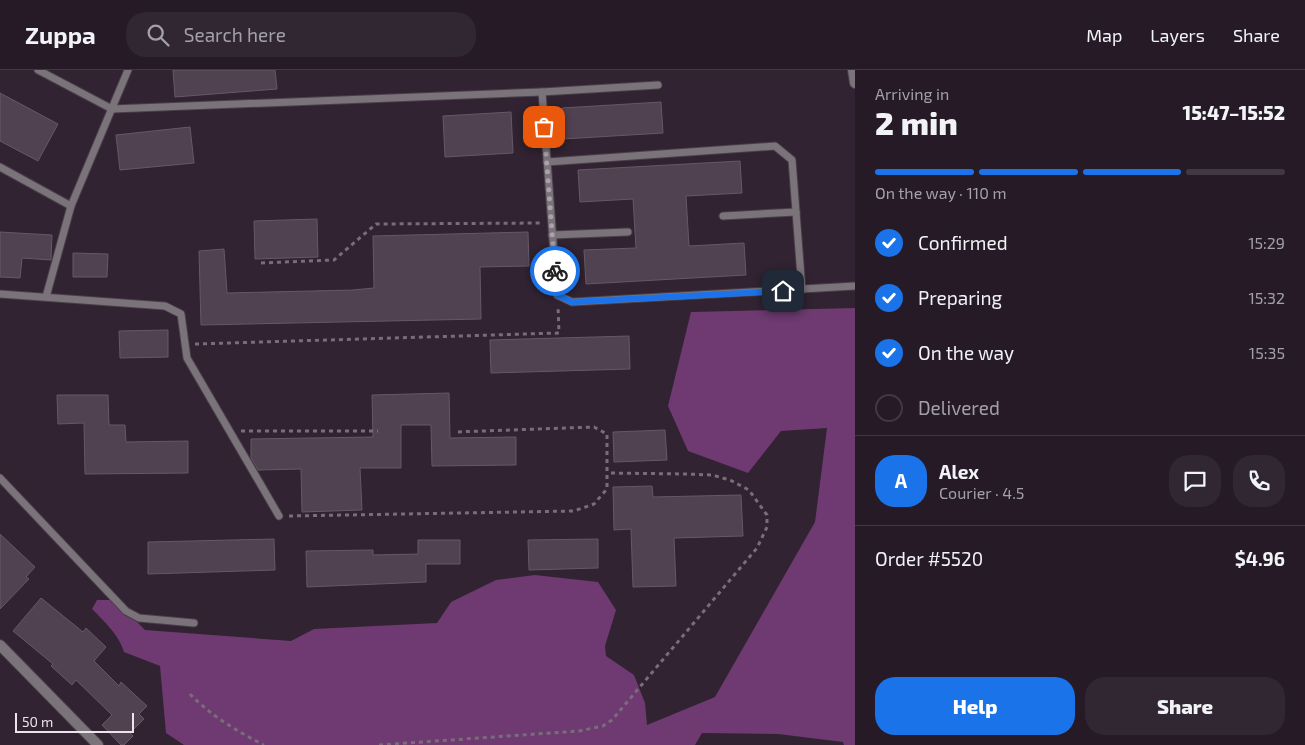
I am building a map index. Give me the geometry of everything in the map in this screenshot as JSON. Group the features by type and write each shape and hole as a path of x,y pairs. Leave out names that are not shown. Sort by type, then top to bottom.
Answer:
{"street":[{"path":"853,70 855,83"},
{"path":"0,645 98,745"}],"lane":[{"path":"38,70 112,109 542,92 658,85"},
{"path":"46,297 71,206 128,70"},
{"path":"542,92 557,295 572,302 855,286"},
{"path":"547,162 775,146 792,160 802,290"},
{"path":"0,167 71,206"},
{"path":"723,216 796,212"},
{"path":"552,235 628,232"},
{"path":"0,294 165,306 181,314 187,358 278,516"},
{"path":"0,478 126,612 139,618 194,623"}],"path":[{"path":"261,263 334,260 376,224 551,222"},
{"path":"184,344 559,333 557,295"},
{"path":"278,516 574,511 594,504 607,489 606,434 594,427 455,432"},
{"path":"228,431 378,431"},
{"path":"379,745 579,731 602,726 612,720 757,548 767,527 767,515 749,490 730,480 712,475 607,473"},
{"path":"190,694 197,702 243,734 264,745"}],"shaded area":[{"path":"855,308 855,745 844,745 843,742 778,734 702,733 695,745 184,745 166,733 160,666 124,652 115,634 92,609 97,600 115,600 145,630 291,641 314,629 437,623 451,602 496,580 535,575 598,582 616,610 605,646 606,656 634,675 645,703 647,725 715,697 815,522 827,428 781,431 748,473 688,451 668,406 691,312"}],"building":[{"path":"173,70 275,70 277,89 175,97"},
{"path":"0,93 58,124 38,161 0,141"},
{"path":"661,102 663,133 563,139 562,108"},
{"path":"511,112 513,153 445,157 443,116"},
{"path":"190,127 194,163 120,170 116,135"},
{"path":"740,161 742,193 686,196 689,246 744,243 746,275 586,284 584,250 636,248 633,199 580,202 578,170"},
{"path":"317,219 318,257 255,259 254,221"},
{"path":"0,232 52,235 51,260 22,258 20,278 0,277"},
{"path":"528,232 529,266 480,267 481,319 201,325 199,251 224,249 227,293 353,290 374,288 373,236"},
{"path":"73,253 108,254 107,277 73,277"},
{"path":"168,330 168,357 120,358 119,331"},
{"path":"629,336 630,369 491,373 490,340"},
{"path":"449,393 450,438 516,437 516,465 432,466 431,425 401,425 401,468 360,468 362,510 302,512 301,469 258,470 251,458 251,439 373,437 372,395"},
{"path":"57,395 108,395 109,425 125,425 126,442 188,441 188,473 85,474 84,423 58,424"},
{"path":"665,430 667,460 614,462 613,432"},
{"path":"652,486 653,497 741,495 743,536 674,538 676,586 633,587 631,529 614,530 613,487"},
{"path":"0,534 35,567 26,577 29,579 0,609"},
{"path":"274,539 275,570 148,574 148,542"},
{"path":"598,539 598,568 529,570 528,540"},
{"path":"418,540 460,540 460,564 426,564 426,582 307,587 306,551 373,550 373,555 418,554"},
{"path":"41,598 83,632 86,628 106,647 94,661 119,686 121,682 147,706 139,714 144,719 130,733 133,736 124,745 121,745 102,725 112,715 76,680 72,685 51,666 53,664 13,631"}],"way so far":[{"path":"544,127 555,271"}],"route":[{"path":"555,271 557,295 572,302 783,291"}]}
